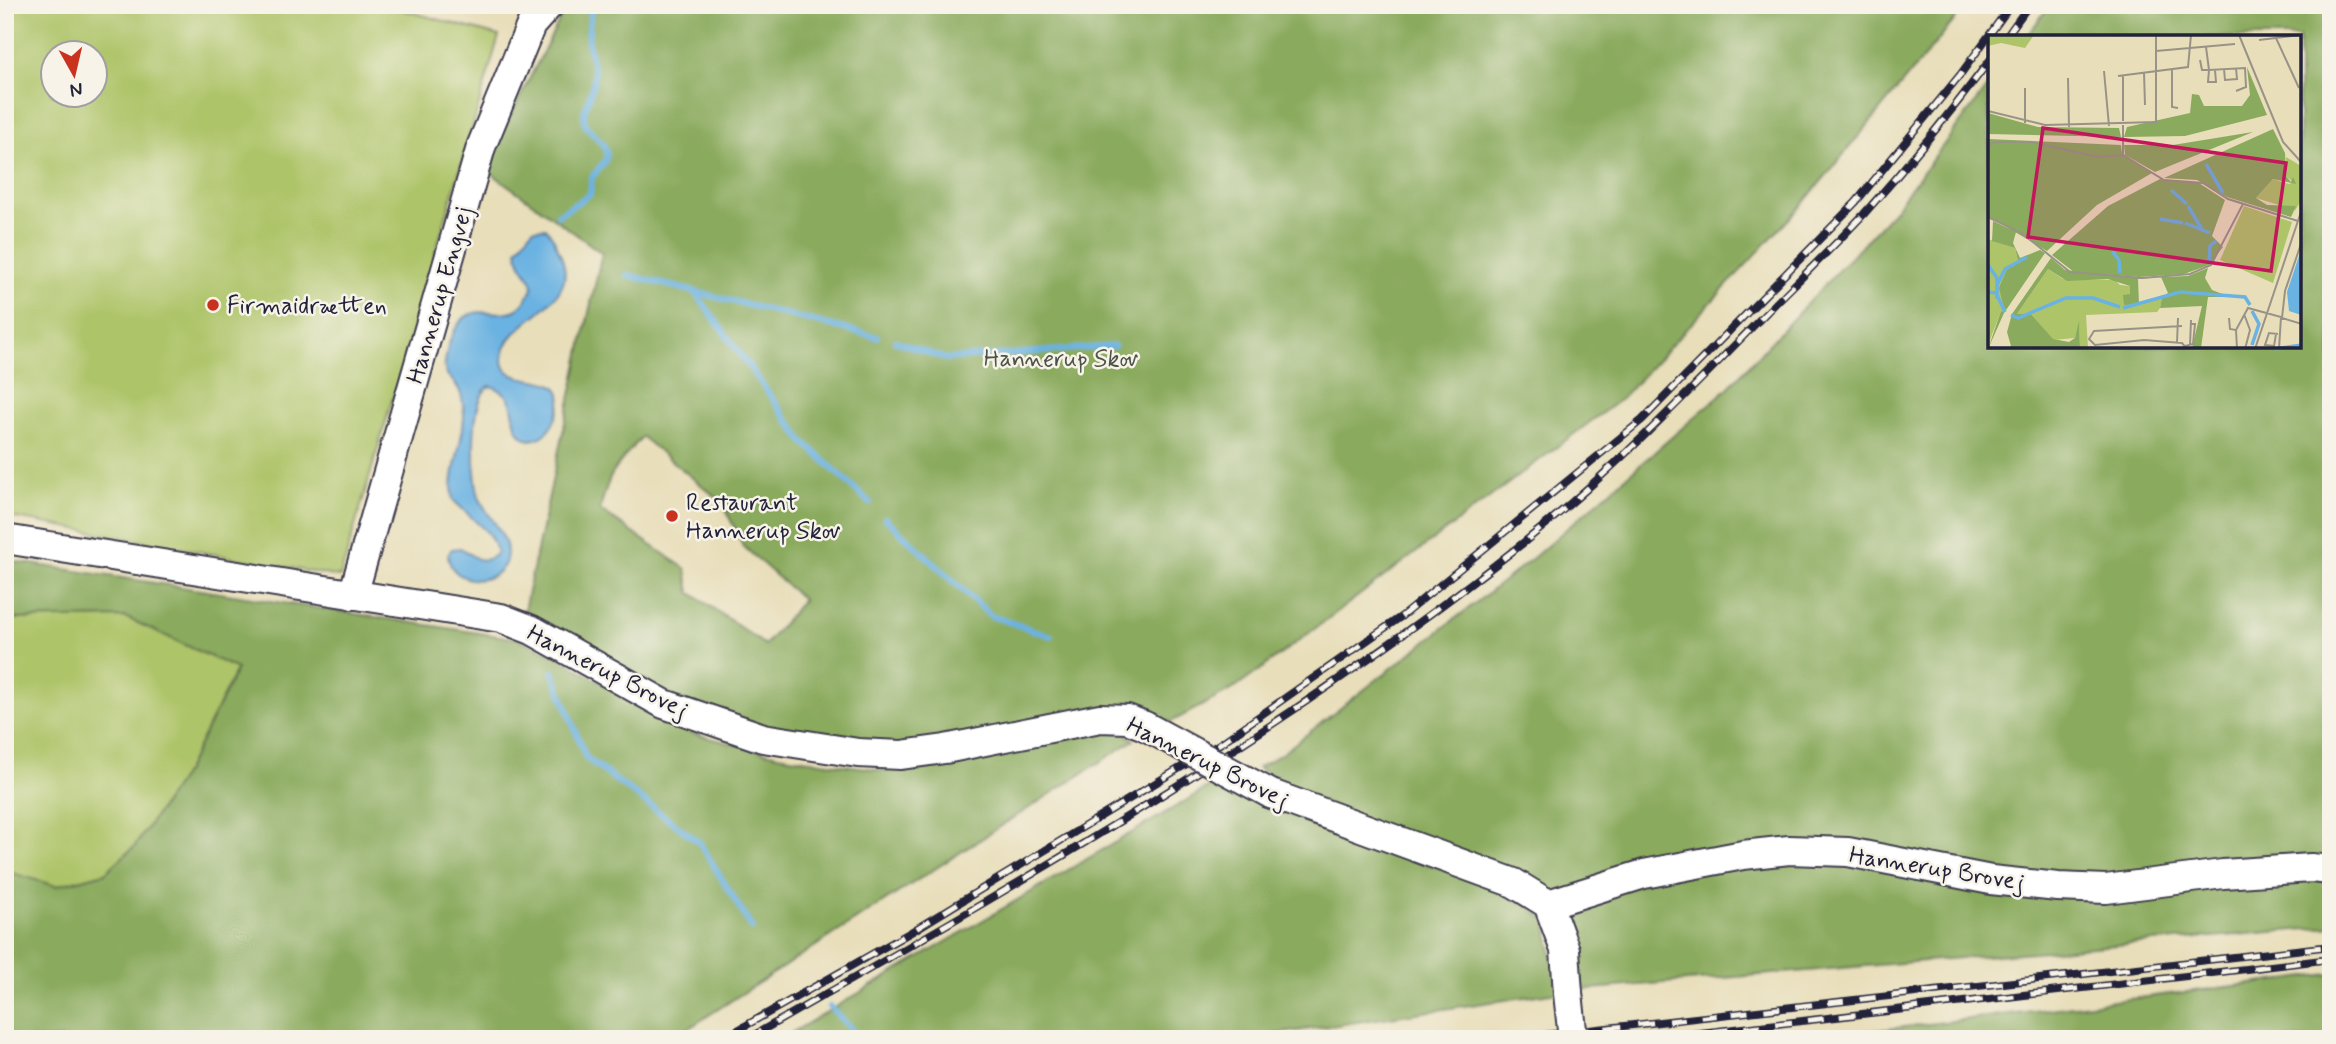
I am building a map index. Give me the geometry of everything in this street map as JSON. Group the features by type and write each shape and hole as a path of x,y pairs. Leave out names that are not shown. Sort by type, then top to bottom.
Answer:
{"street":[{"name":"Hannerup Engvej","path":"353,595 481,147 531,25 549,5"},
{"name":"Hannerup Brovej","path":"5,539 501,618 532,630 664,704 763,738 858,753 901,755 1100,718 1127,719 1145,726 1271,794 1514,883 1549,904 1644,874 1743,855 1788,850 1848,852 1991,880 2106,889 2224,874 2311,868 2331,870"},
{"path":"1549,904 1565,950 1573,1039"}],"green space":[{"name":"Firmaidrætten","path":"5,5 385,5 499,36 340,577 5,516"},
{"name":"Hannerup Skov","path":"567,5 1967,5 1800,207 1622,398 1237,687 1171,722 1117,708 903,748 796,735 685,703 524,610 602,253 484,168","holes":["642,437 722,502 743,546 803,600 765,645 690,592 686,569 600,510 615,470"]},
{"path":"2050,5 2331,5 2331,927 1580,990 1563,913 1318,800 1258,768 1284,752 1533,558 1727,389 1891,214 1988,86 1988,348 2301,348 2301,35 2028,35"},
{"path":"5,560 518,639 559,657 642,708 694,734 778,755 821,762 889,771 929,767 1071,734 1122,731 1134,740 672,1039 8,1039 5,1033 5,871 56,886 105,873 135,846 186,771 237,669 125,617 5,619"},
{"path":"125,617 237,668 186,771 135,846 105,873 56,886 5,871 5,619"},
{"path":"1223,779 1308,823 1509,892 1546,919 1558,992 1242,1039 781,1039"},
{"path":"2331,974 2331,1039 1807,1039"}],"water":[{"path":"546,228 561,256 565,273 561,288 552,300 515,333 506,345 503,359 505,368 510,373 553,386 559,391 560,406 546,433 530,440 517,429 508,397 490,386 483,393 475,421 477,489 483,505 500,531 507,551 505,563 499,572 479,580 468,578 458,574 451,566 448,554 452,549 461,548 481,560 495,555 497,550 488,533 453,500 453,480 464,411 460,391 445,370 447,351 453,334 463,319 481,312 510,312 526,300 533,285 519,260 517,250 533,229"}],"waterway":[{"path":"558,215 590,194 592,177 605,161 607,153 603,144 585,125 584,113 594,72 588,42 591,5"},
{"path":"627,275 877,337"},
{"path":"695,292 803,441 870,503"},
{"path":"895,341 946,359 1114,346"},
{"path":"885,518 991,616 1051,636"},
{"path":"553,672 586,758 699,842 752,928"},
{"path":"830,1007 861,1039"}],"railway":[{"path":"1989,35 2011,5"},
{"path":"2007,35 2029,5"},
{"path":"722,1039 911,932 1221,743 1402,616 1642,420 1856,202 1988,37"},
{"path":"747,1039 1047,866 1145,806 1338,680 1523,543 1587,489 1649,431 1851,227 1912,158 1988,63"},
{"path":"1510,1039 2331,946"},
{"path":"1649,1039 2331,959"}],"place":[{"name":"Firmaidrætten","path":"213,305"},
{"name":"Restaurant Hannerup Skov","path":"672,516"}]}
